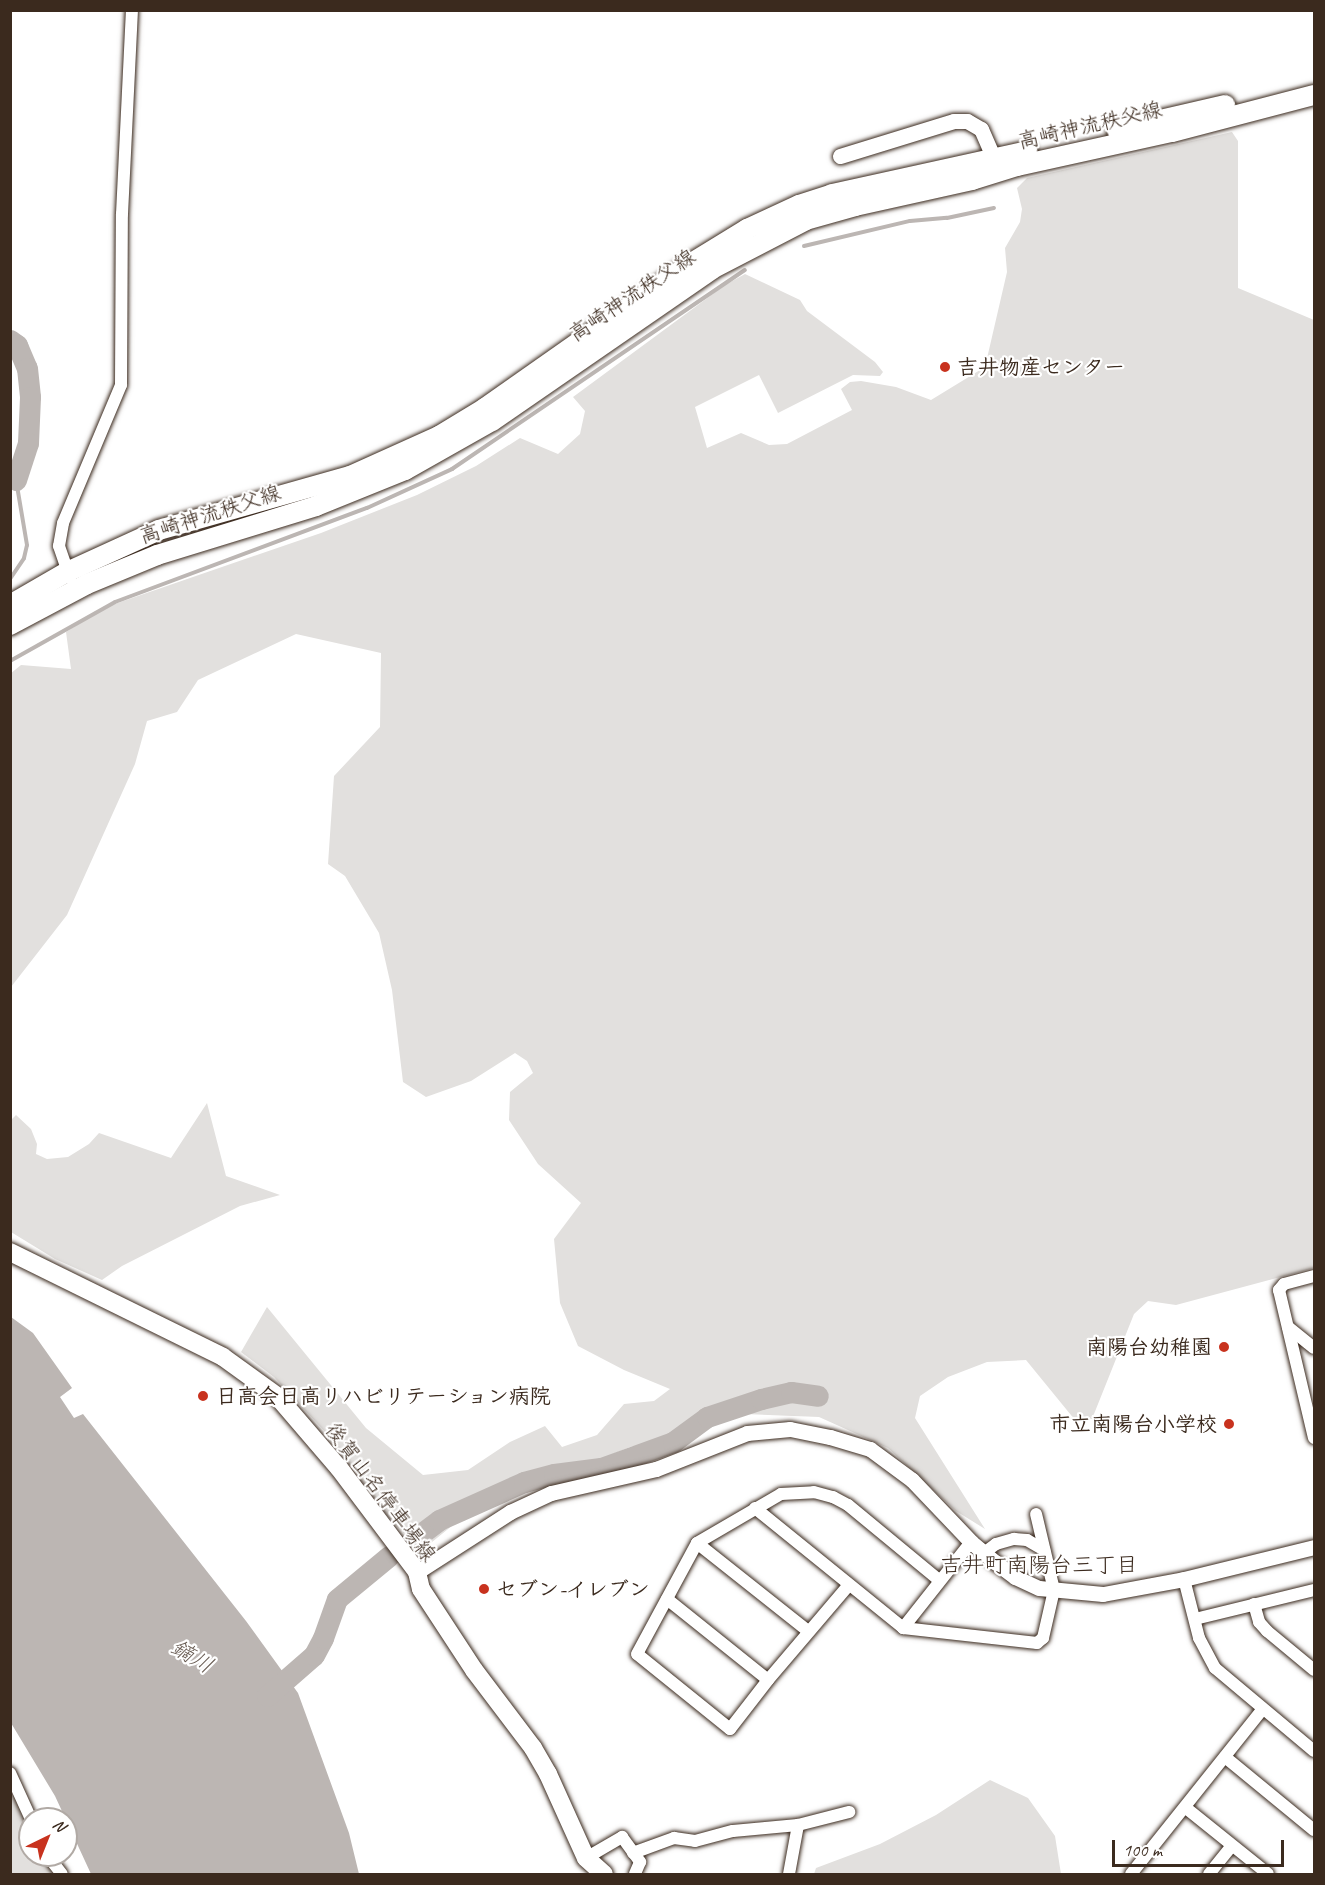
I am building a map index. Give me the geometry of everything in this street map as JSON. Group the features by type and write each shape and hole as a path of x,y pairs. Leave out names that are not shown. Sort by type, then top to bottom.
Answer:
{"main road":[{"name":"高崎神流秩父線","path":"10,626 75,590 157,555 316,506 405,470 492,422 712,269 789,227 828,212 997,165 1314,83"},
{"name":"高崎神流秩父線","path":"10,605 67,572 159,530 350,476 439,436 485,408 690,264 747,229 799,205 832,194 997,165 1314,95"},
{"name":"後賀山名停車場線","path":"10,1252 223,1357 277,1396 339,1468 417,1572 421,1589 474,1670 538,1756 586,1858 604,1875"}],"street":[{"path":"75,590 59,546 63,523 121,385 122,214 132,10"},
{"path":"840,156 954,121 967,121 981,129 997,165"},
{"path":"1314,1276 1281,1286 1279,1290 1314,1432"},
{"path":"1288,1327 1314,1348"},
{"path":"417,1572 510,1512 551,1492 656,1469 747,1433 790,1429 830,1437 870,1449 912,1480 984,1553 1015,1577 1039,1588 1103,1594 1184,1579 1314,1547"},
{"path":"848,1586 808,1631 730,1729 637,1654 697,1543 781,1494 814,1492 833,1497 848,1505 939,1581"},
{"path":"754,1508 903,1628 1037,1643 1043,1638 1054,1590 1036,1514"},
{"path":"984,1553 996,1544 1014,1539 1027,1540 1044,1550"},
{"path":"903,1628 971,1542"},
{"path":"697,1543 808,1631"},
{"path":"1184,1579 1205,1652 1215,1668 1262,1710 1314,1751"},
{"path":"1195,1619 1314,1590"},
{"path":"667,1599 768,1680"},
{"path":"1254,1604 1259,1622 1314,1670"},
{"path":"1131,1875 1262,1710"},
{"path":"1225,1757 1314,1830"},
{"path":"10,1773 26,1807"},
{"path":"1186,1808 1268,1875"},
{"path":"633,1853 674,1838 695,1841 733,1831 798,1825 849,1812"},
{"path":"789,1875 798,1825"},
{"path":"586,1858 622,1837 640,1862 635,1875"},
{"path":"1209,1875 1232,1846"}],"shaded area":[{"path":"1232,132 1238,141 1238,288 1314,320 1314,1268 1176,1305 1148,1301 1134,1314 1092,1419 1075,1420 1026,1360 987,1362 948,1377 920,1396 915,1418 985,1529 956,1511 888,1448 819,1417 743,1414 690,1435 630,1447 469,1512 421,1551 377,1505 329,1436 274,1377 241,1352 267,1307 366,1428 423,1475 468,1470 510,1442 545,1426 562,1447 597,1435 624,1404 654,1401 670,1389 624,1370 578,1346 560,1303 554,1239 581,1203 538,1164 509,1120 510,1092 533,1073 527,1061 515,1053 471,1081 426,1097 403,1082 392,990 379,933 345,876 328,864 334,776 380,727 381,653 296,634 198,680 177,712 147,721 135,764 67,915 11,987 10,674 21,665 71,669 66,632 106,607 321,533 417,495 476,466 520,438 558,454 580,434 585,411 573,397 725,285 745,274 800,300 807,311 875,362 883,372 880,376 853,375 778,413 759,375 695,407 707,448 741,433 769,445 787,444 852,410 841,389 850,382 861,381 896,387 931,400 985,367 1007,272 1005,248 1020,222 1022,209 1017,188 1027,178"},
{"path":"207,1103 226,1176 280,1195 240,1206 122,1266 102,1280 55,1259 11,1232 10,1121 16,1115 31,1129 37,1144 36,1154 47,1159 68,1157 89,1144 99,1133 171,1158"},
{"path":"10,1767 29,1807 18,1807 18,1867 62,1867 68,1874 11,1874"},
{"path":"990,1780 1028,1798 1055,1836 1061,1874 814,1874 816,1868 880,1844 936,1815"}],"water":[{"name":"鏑川","path":"11,1317 33,1333 72,1388 60,1397 74,1418 83,1414 246,1621 298,1693 349,1833 359,1874 91,1874 78,1846 78,1807 60,1807 11,1723"}],"waterway":[{"path":"804,246 910,221 947,218 994,208"},
{"path":"10,661 115,602 367,508 452,469 745,270"},
{"path":"10,340 17,345 27,368 30,397 28,443 16,480"},
{"path":"10,579 24,558 27,545 16,480"},
{"path":"410,1542 439,1520 524,1482 554,1474 601,1468 673,1442 707,1417 761,1399 791,1392 818,1396"},
{"path":"267,1696 314,1655 323,1638 337,1599 389,1556"}],"place":[{"name":"吉井物産センター","path":"945,367"},
{"name":"南陽台幼稚園","path":"1224,1347"},
{"name":"日高会日高リハビリテーション病院","path":"203,1396"},
{"name":"市立南陽台小学校","path":"1229,1424"},
{"name":"セブン-イレブン","path":"484,1589"}],"district":[{"name":"吉井町南陽台三丁目","path":"1039,1566"}]}
